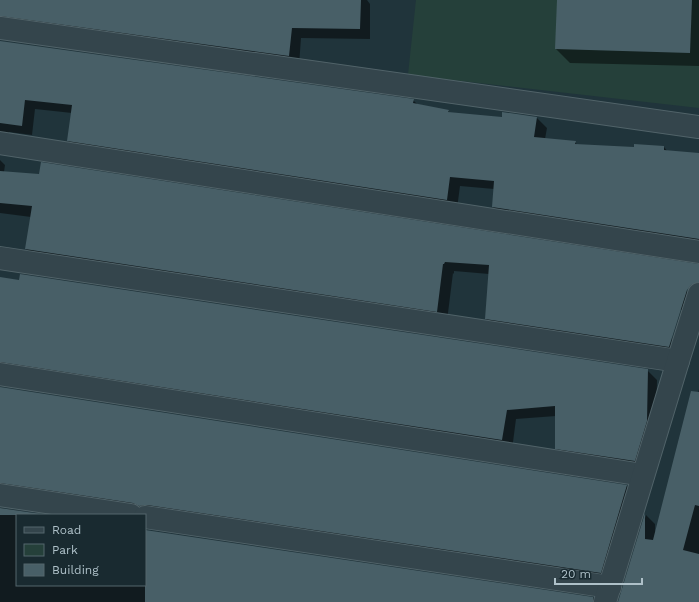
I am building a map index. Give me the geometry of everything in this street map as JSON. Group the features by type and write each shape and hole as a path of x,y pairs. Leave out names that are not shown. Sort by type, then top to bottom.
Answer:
{"street":[{"path":"0,28 699,127"},
{"path":"0,143 699,252"},
{"path":"0,258 678,361"},
{"path":"146,517 608,594 678,361 697,306"},
{"path":"0,374 643,475"},
{"path":"0,495 124,514"}],"green space":[{"path":"416,0 699,0 699,108 408,75"}],"building":[{"path":"0,0 361,0 360,29 292,28 289,56 0,16"},
{"path":"557,0 692,0 690,53 555,49"},
{"path":"0,41 414,99 413,103 449,110 448,112 502,117 502,112 537,117 534,137 576,141 575,144 634,147 634,144 664,146 664,150 699,153 699,239 492,207 494,181 450,177 447,200 67,141 72,105 25,100 22,126 0,123"},
{"path":"41,162 699,264 699,282 691,285 687,290 669,347 485,319 489,265 445,262 443,264 437,312 25,249 32,206 0,203 0,171 39,174"},
{"path":"20,274 648,369 647,421 635,461 555,449 555,406 507,410 502,440 0,362 0,277 19,280"},
{"path":"0,387 627,485 601,573 147,505 139,506 133,503 0,483"},
{"path":"691,391 699,392 699,506 695,505 683,550 699,554 699,602 618,602 645,513 645,539 653,540"},
{"path":"0,508 41,514 16,514 0,515"},
{"path":"146,530 593,597 593,602 145,602"}]}
